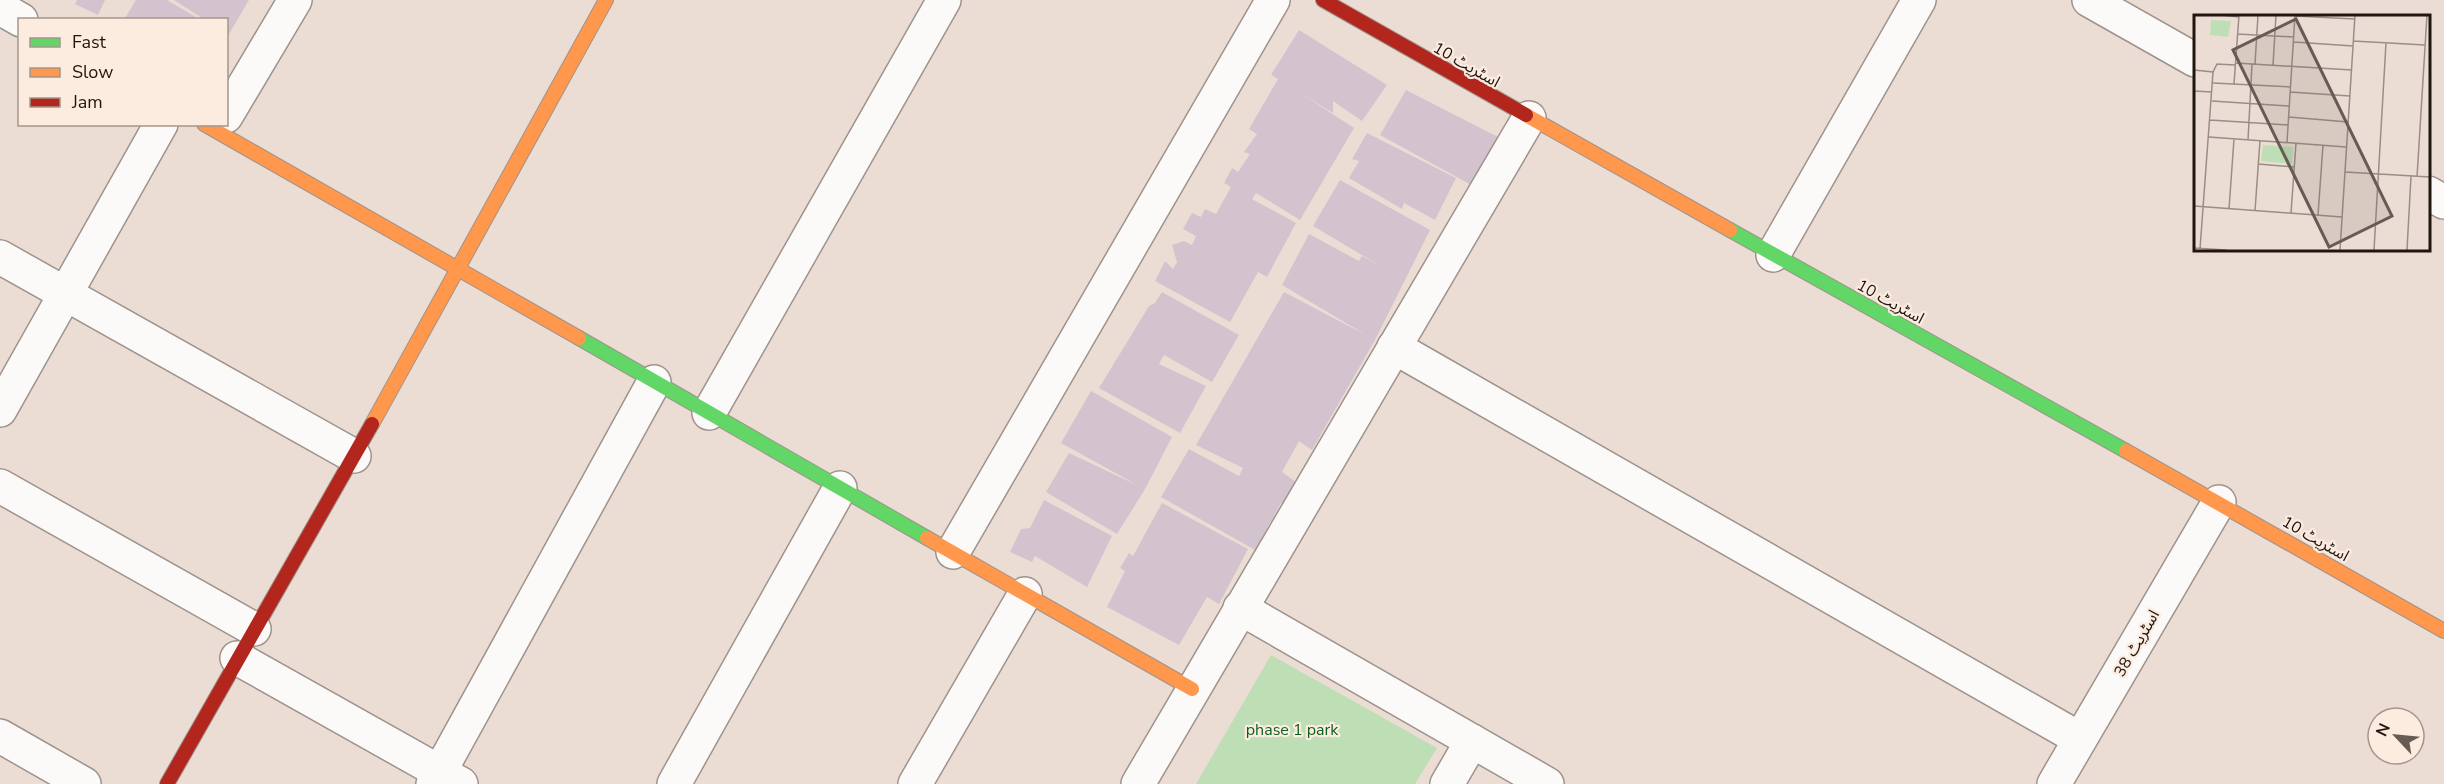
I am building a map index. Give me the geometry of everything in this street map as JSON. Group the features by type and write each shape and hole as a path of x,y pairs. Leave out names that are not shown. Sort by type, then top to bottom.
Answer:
{"street":[{"path":"228,107 295,0"},
{"path":"167,784 354,456 606,0"},
{"path":"709,413 944,0"},
{"path":"953,552 1273,0"},
{"name":"اسٹریٹ 10","path":"1323,0 1528,118 2219,502 2444,631"},
{"path":"1773,255 1919,0"},
{"path":"2089,0 2194,59"},
{"path":"0,8 18,18"},
{"path":"1138,784 1528,118"},
{"path":"0,410 160,126"},
{"path":"220,126 456,268 1192,689"},
{"path":"2429,194 2444,202"},
{"path":"0,257 354,456"},
{"path":"1394,347 2080,739"},
{"path":"237,658 444,780 654,382"},
{"path":"0,486 254,629"},
{"path":"674,784 840,488"},
{"name":"اسٹریٹ 38","path":"2054,784 2219,502"},
{"path":"915,784 1025,594"},
{"path":"1240,608 1546,784"},
{"path":"0,736 84,784"},
{"path":"1447,784 1472,741"}],"green space":[{"name":"phase 1 park","path":"1271,655 1437,748 1415,784 1196,784"}],"building":[{"path":"77,0 105,0 98,15 75,4"},
{"path":"136,0 167,0 198,18 125,18"},
{"path":"174,0 249,0 229,34 228,18 202,18"},
{"path":"1299,30 1387,85 1362,121 1333,101 1333,113 1300,93 1354,128 1300,220 1256,193 1252,199 1296,223 1267,277 1258,272 1230,322 1155,281 1165,261 1173,269 1177,262 1172,245 1184,241 1192,245 1196,236 1183,229 1192,213 1201,217 1205,209 1216,214 1231,187 1224,183 1232,168 1238,172 1250,154 1244,152 1257,134 1249,129 1278,79 1271,75"},
{"path":"1406,90 1500,138 1473,186 1380,135"},
{"path":"1367,133 1456,178 1435,220 1404,203 1402,209 1349,178 1359,161 1352,159"},
{"path":"1340,180 1430,230 1375,340 1312,450 1299,441 1282,472 1299,484 1286,506 1281,503 1255,550 1161,497 1189,449 1239,476 1243,468 1196,445 1284,292 1366,335 1282,285 1309,234 1359,261 1362,256 1382,267 1313,226"},
{"path":"1162,292 1239,335 1212,382 1164,355 1159,364 1206,386 1180,433 1099,388 1149,306 1155,303"},
{"path":"1091,391 1172,437 1145,489 1117,534 1046,492 1069,453 1139,486 1061,443"},
{"path":"1044,500 1112,536 1087,587 1035,556 1032,562 1010,552 1021,529 1030,528"},
{"path":"1162,503 1248,549 1219,604 1207,597 1179,645 1107,607 1125,571 1120,568 1129,553 1133,556"}],"traffic: fast":[{"path":"1730,230 2126,451"},
{"path":"579,338 927,538"}],"traffic: slow":[{"path":"372,424 606,0"},
{"path":"1526,115 1730,230"},
{"path":"208,126 579,338"},
{"path":"2126,451 2444,631"},
{"path":"927,538 1192,689"}],"traffic: jam":[{"path":"1323,0 1526,115"},
{"path":"167,784 372,424"}]}
